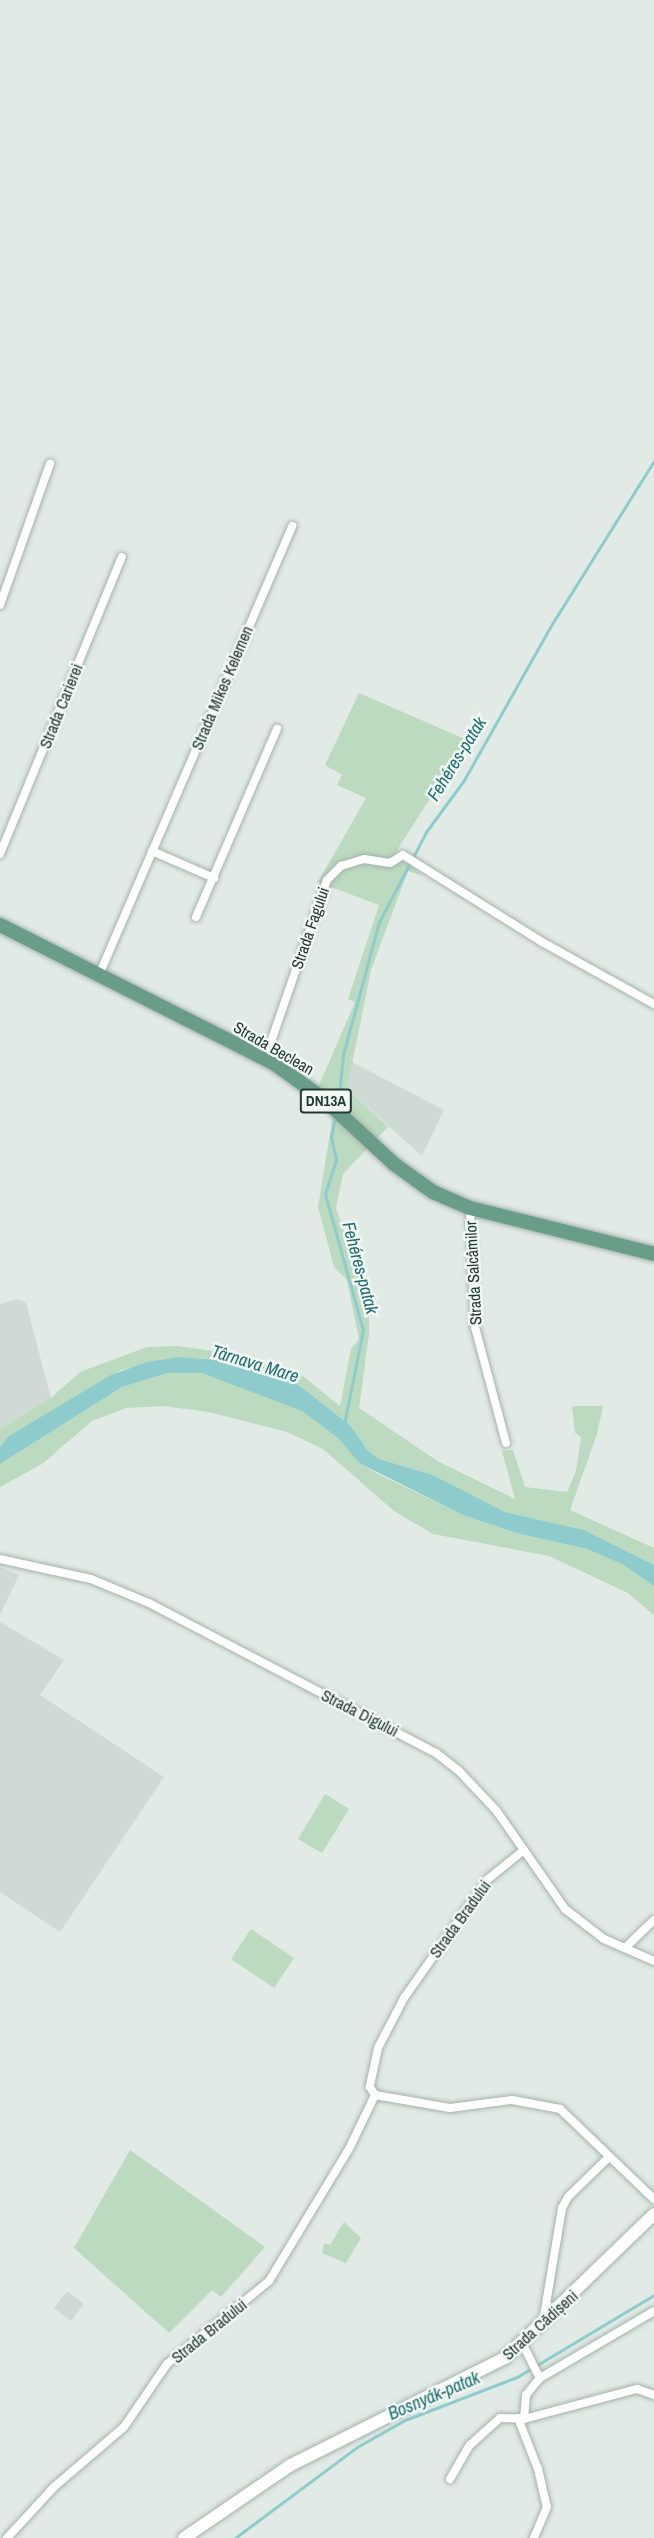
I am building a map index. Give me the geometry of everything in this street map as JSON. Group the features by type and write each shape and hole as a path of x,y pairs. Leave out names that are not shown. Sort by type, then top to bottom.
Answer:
{"main road":[{"name":"Strada Beclean","path":"0,925 265,1059 325,1100 411,1178 470,1208 654,1254"},
{"name":"Strada Cădișeni","path":"184,2538 290,2466 495,2364 523,2344 654,2214"}],"street":[{"path":"0,605 50,464"},
{"name":"Strada Mikes Kelemen","path":"99,975 292,526"},
{"name":"Strada Carierei","path":"0,854 122,557"},
{"path":"196,917 277,729"},
{"path":"152,851 213,878"},
{"name":"Strada Fagului","path":"265,1059 330,874 348,864 364,860 390,863 404,855 542,942 654,1004"},
{"name":"Strada Salcâmilor","path":"470,1208 475,1327 506,1443"},
{"name":"Strada Digului","path":"0,1559 91,1579 123,1592 389,1727 458,1770 496,1810 565,1909 593,1932 654,1961"},
{"name":"Strada Bradului","path":"7,2538 54,2487 124,2427 167,2364 269,2281 349,2149 375,2095 369,2081 375,2057 404,1998 487,1880 524,1850"},
{"path":"625,1948 654,1920"},
{"path":"375,2095 450,2108 512,2100 543,2103 573,2119 654,2199"},
{"path":"543,2325 562,2208 568,2197 609,2157"},
{"path":"534,2538 547,2507 538,2469 521,2419 526,2395 539,2376 654,2312"},
{"path":"523,2344 539,2376"},
{"path":"450,2479 459,2460 483,2432 500,2418 521,2419 637,2389 654,2396"}],"shaded area":[{"path":"352,1062 444,1110 422,1156 347,1089"},
{"path":"17,1299 26,1303 51,1398 0,1429 0,1304"},
{"path":"0,1567 19,1575 0,1615"},
{"path":"0,1622 64,1660 40,1695 164,1777 60,1932 0,1892"},
{"path":"67,2291 84,2304 71,2321 54,2308"}],"green space":[{"path":"359,693 467,740 396,852 421,875 408,871 371,970 347,1089 388,1127 343,1174 336,1208 369,1306 369,1334 359,1408 439,1462 515,1499 502,1451 513,1450 525,1487 567,1492 576,1471 581,1437 575,1433 572,1406 603,1406 597,1434 570,1510 654,1548 654,1565 584,1530 505,1512 433,1475 379,1459 368,1451 350,1425 296,1383 219,1360 180,1357 121,1370 10,1436 0,1447 0,1429 51,1398 80,1372 147,1347 177,1346 214,1351 303,1376 340,1406 351,1349 359,1339 347,1280 334,1267 318,1207 333,1115 313,1099 355,1002 348,999 379,905 318,882 366,798 337,785 342,775 325,765"},
{"path":"168,1373 202,1373 252,1389 302,1411 338,1438 359,1463 463,1515 520,1534 587,1549 622,1563 654,1586 654,1615 628,1593 549,1556 433,1534 394,1511 323,1449 287,1432 209,1412 163,1406 126,1408 92,1421 42,1464 0,1487 0,1464 122,1387"},
{"path":"325,1794 349,1809 322,1853 298,1839"},
{"path":"251,1929 294,1958 274,1988 231,1959"},
{"path":"130,2150 265,2247 221,2297 212,2290 169,2333 74,2248"},
{"path":"344,2222 361,2238 346,2263 322,2253 324,2243 330,2245"}],"water":[{"path":"180,1357 219,1360 296,1383 350,1425 368,1451 379,1459 433,1475 505,1512 584,1530 654,1565 654,1586 622,1564 587,1549 520,1534 463,1515 359,1463 338,1438 302,1411 202,1373 168,1373 122,1387 0,1464 0,1447 9,1436 111,1375 147,1362"}],"waterway":[{"name":"Fehéres-patak","path":"339,1094 343,1055 379,922 426,832 464,780 552,624 654,461"},
{"name":"Fehéres-patak","path":"335,1117 331,1138 336,1160 325,1194 363,1330 344,1424"},
{"name":"Bosnyák-patak","path":"235,2538 357,2447 405,2420 517,2377 654,2295"}],"water label":[{"name":"Târnava Mare","path":"255,1364"}]}
